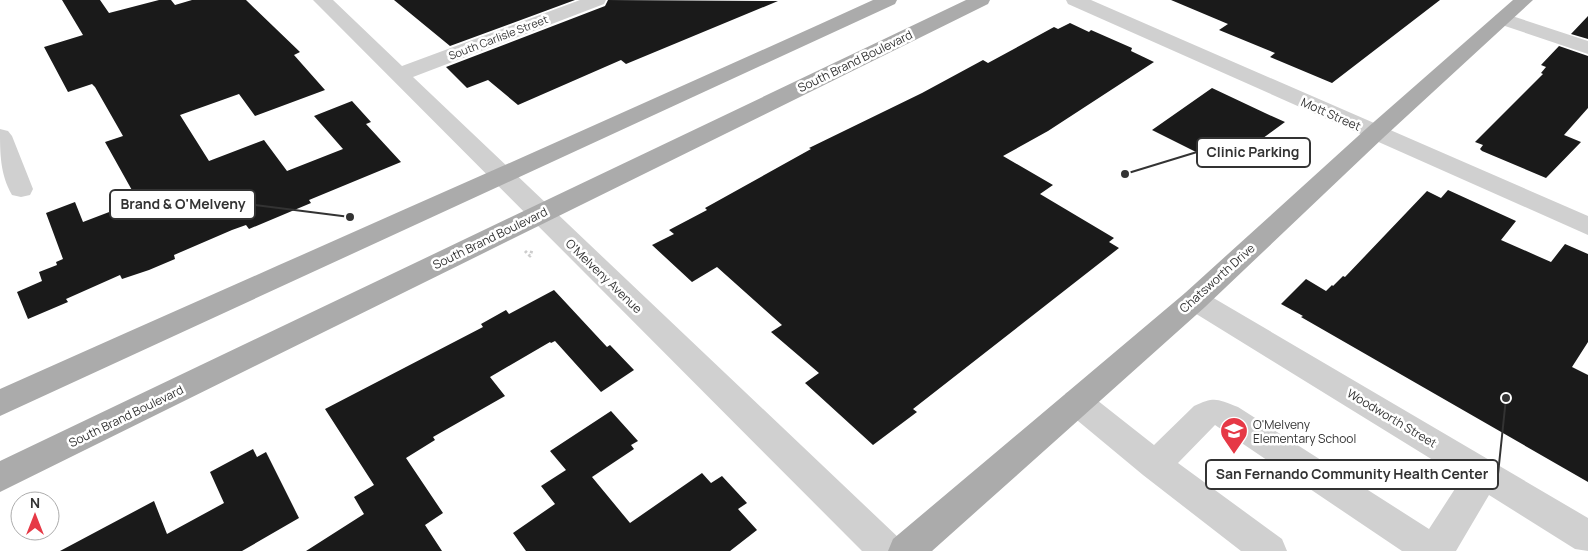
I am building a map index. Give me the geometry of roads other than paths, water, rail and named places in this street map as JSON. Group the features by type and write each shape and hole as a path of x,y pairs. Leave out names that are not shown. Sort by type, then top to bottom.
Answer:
{"main road":[{"path":"0,403 500,175 664,104 888,0"},
{"name":"South Brand Boulevard","path":"0,477 981,0"},
{"name":"Chatsworth Drive","path":"906,551 1195,300 1375,133 1524,0"}],"street":[{"name":"O'Melveny Avenue","path":"322,0 886,551"},
{"name":"South Carlisle Street","path":"398,75 597,0"},
{"name":"Mott Street","path":"1075,0 1588,226"},
{"path":"1503,19 1588,48"},
{"path":"0,136 21,189"},
{"name":"Woodworth Street","path":"1195,300 1588,537"},
{"path":"1077,402 1155,465 1269,551"},
{"path":"1155,465 1205,415 1213,411 1227,416 1432,551"},
{"path":"1436,551 1484,473"}],"place":[{"name":"Clinic Parking","path":"1125,174"},
{"name":"Brand & O'Melveny","path":"350,217"},
{"name":"San Fernando Community Health Center","path":"1506,398"},
{"name":"O'Melveny Elementary School","path":"1234,455"}]}
